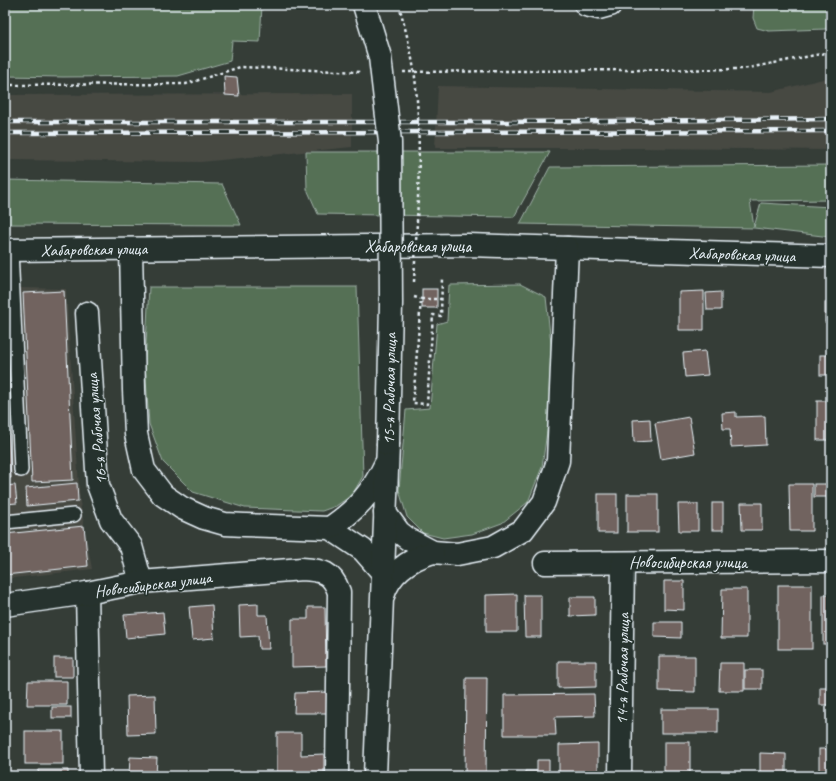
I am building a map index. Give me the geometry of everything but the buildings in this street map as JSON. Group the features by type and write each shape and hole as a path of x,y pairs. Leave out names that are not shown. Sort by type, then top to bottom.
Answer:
{"main road":[{"name":"15-я Рабочая улица","path":"364,5 380,57 390,142 391,303 376,776"},
{"path":"586,5 599,8 610,5"},
{"name":"Хабаровская улица","path":"8,250 468,245 831,256"},
{"path":"382,601 386,586 398,571 419,556 434,552 457,554 492,547 523,530 544,502 558,461 567,248"},
{"path":"132,249 136,434 144,470 163,495 182,508 204,518 225,524 245,526 330,528 363,550 383,573"},
{"name":"16-я Рабочая улица","path":"87,313 98,485 111,520 131,546 141,582"},
{"path":"330,528 356,509 368,494 387,454"},
{"path":"385,513 399,532 408,539 434,552"},
{"name":"Новосибирская улица","path":"545,563 831,561"},
{"name":"14-я Рабочая улица","path":"620,776 624,562"},
{"name":"Новосибирская улица","path":"5,605 87,593 141,582 302,569 318,570 328,575 336,581 339,592 337,776"},
{"path":"87,593 91,776"}],"lane":[{"path":"8,250 21,470"},
{"path":"5,522 74,515"}],"path":[{"path":"399,5 410,47 416,88 419,162 414,283"},
{"path":"397,72 743,69 831,52"},
{"path":"5,85 186,84 240,67 365,73"},
{"path":"421,299 413,403 427,404 433,315 441,316 442,277"},
{"path":"414,291 414,299 442,299"}],"shaded area":[{"path":"831,77 831,150 435,148 438,86 771,92"},
{"path":"352,94 352,147 201,162 5,160 5,95"},
{"path":"5,289 66,289 80,502 92,569 5,579"}],"green space":[{"path":"5,5 262,5 260,42 232,41 230,61 178,76 5,76"},
{"path":"754,5 831,5 831,27 825,29 769,31 757,28 753,18"},
{"path":"306,152 550,152 514,217 318,214 307,189"},
{"path":"831,165 831,200 750,201 754,227 761,203 831,207 831,237 754,228 520,224 550,167"},
{"path":"5,180 222,184 241,225 5,224"},
{"path":"520,284 546,297 551,344 549,417 542,467 528,502 502,523 472,534 443,538 423,533 407,517 399,490 406,410 430,408 437,324 447,321 449,285"},
{"path":"149,287 357,287 363,476 352,495 336,506 322,511 245,508 193,492 163,462 149,424 145,363"}],"railway":[{"path":"5,122 507,122 831,119"},
{"path":"5,133 831,131"}]}
